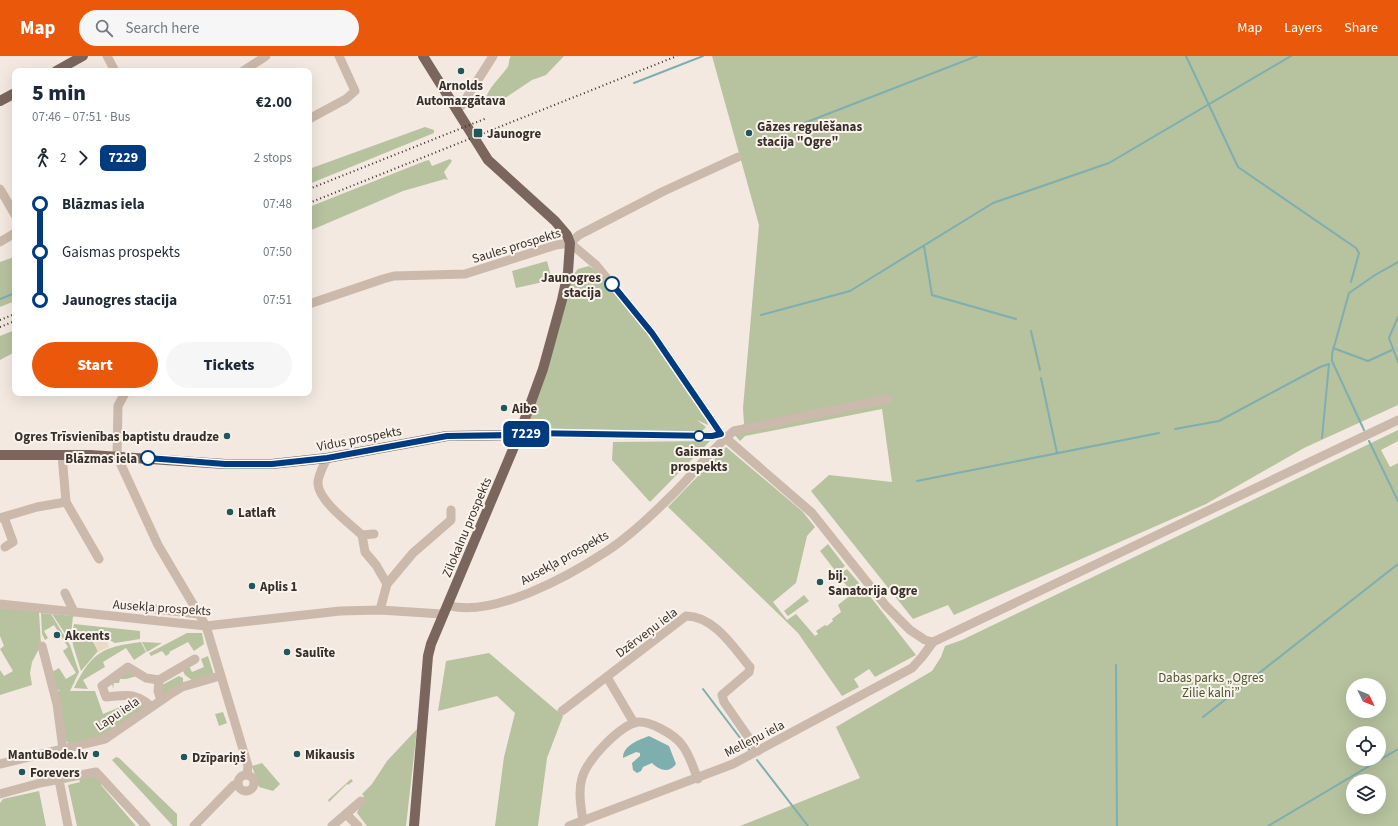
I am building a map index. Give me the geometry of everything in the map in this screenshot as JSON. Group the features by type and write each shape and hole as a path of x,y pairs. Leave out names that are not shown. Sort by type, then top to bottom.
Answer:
{"main road":[{"path":"61,68 83,56"},
{"path":"423,56 457,109 479,148 496,169 555,221 566,235 570,243"},
{"path":"0,101 12,95"},
{"name":"Zilokalnu prospekts","path":"414,826 428,656 431,644 442,614 519,435 554,334 568,272 570,243"},
{"name":"Vidus prospekts","path":"0,455 117,456 225,464 272,464 327,458 441,436 519,435"}],"street":[{"path":"107,56 113,68"},
{"path":"248,68 266,56"},
{"path":"312,117 346,99 355,91 338,56"},
{"path":"457,109 462,105 493,56"},
{"name":"Saules prospekts","path":"312,303 394,276 465,274 556,245 570,243 579,235 664,191 738,158"},
{"path":"0,189 12,210"},
{"path":"0,242 12,235"},
{"path":"570,243 596,265 652,333 723,436 812,513 886,606 910,630 924,640 933,642 1398,420"},
{"path":"123,396 118,406 117,456 158,544 206,626 248,771 254,779 256,789 244,791 238,784"},
{"path":"723,436 744,428 888,399"},
{"name":"Vidus prospekts","path":"519,435 529,433 723,436"},
{"name":"Ausekļa prospekts","path":"447,604 459,607 475,606 510,600 532,592 606,552 673,495 723,436"},
{"path":"62,455 66,502 99,559"},
{"path":"327,458 318,483 320,493 344,519 362,535 365,552 376,565 387,584"},
{"path":"5,547 13,542 2,518 37,507 66,502"},
{"path":"380,610 387,584 413,553 452,520 452,510"},
{"path":"362,535 374,534"},
{"path":"65,593 74,612"},
{"name":"Ausekļa prospekts","path":"0,604 206,626 316,613 380,610 442,614"},
{"path":"129,606 199,614"},
{"name":"Dzērveņu iela","path":"562,711 686,616 696,616 724,636 750,667 749,672 722,695 724,702 758,751"},
{"name":"Melleņu iela","path":"569,826 698,779 733,764 912,668 933,642"},
{"path":"42,646 57,704 63,749"},
{"path":"151,706 140,697 127,695 106,697 102,686 128,667 146,678 159,680 195,660"},
{"name":"Lapu iela","path":"0,764 105,739 151,706 182,688 220,676"},
{"path":"607,678 634,723"},
{"path":"159,680 158,691 161,700"},
{"path":"583,821 581,784 586,769 597,753 609,741 634,723 643,722 655,726 675,737 688,754 698,779"},
{"path":"194,826 234,786 238,784 241,777 248,771"},
{"path":"0,794 96,772 146,826"},
{"path":"59,780 68,826"},
{"path":"332,826 361,801"},
{"path":"346,814 358,826"}],"green space":[{"path":"511,56 564,56 546,75 532,80 493,106 485,100 492,87 508,67"},
{"path":"712,56 1398,56 1398,405 1304,448 1206,504 954,615 948,605 913,619 811,491 829,475 892,482 882,409 745,436 740,441 732,432 744,424 743,408 759,225"},
{"path":"425,127 434,130 434,133 312,183 312,168"},
{"path":"450,159 452,161 444,172 448,180 445,179 403,191 312,230 312,206 425,161 429,160 432,166"},
{"path":"12,258 12,302 0,307 0,262"},
{"path":"547,261 552,280 516,288 512,271"},
{"path":"589,266 595,270 648,332 707,419 708,425 697,420 706,427 701,432 529,428 527,426 541,426 527,424 571,277 577,279 573,275 578,269"},
{"path":"12,331 12,354 0,360 0,336"},
{"name":"Dabas parks „Ogres Zilie kalni”","path":"1398,430 1398,441 1381,450 1390,467 1398,463 1398,826 740,826 860,778 836,727 932,671 941,657 945,646 962,640"},
{"path":"710,441 650,502 612,460 613,442"},
{"path":"726,447 802,511 815,527 807,536 796,583 773,602 787,620 796,614 815,636 818,634 816,631 825,625 827,626 833,621 832,619 841,612 838,605 862,586 916,655 875,677 869,669 854,679 859,687 842,696 798,633 668,507"},
{"path":"828,544 845,566 837,573 820,551"},
{"path":"847,569 859,583 850,590 838,575"},
{"path":"804,595 809,601 788,616 784,611"},
{"path":"0,608 39,612 41,645 32,662 30,673 32,685 0,695 0,670 4,676 13,671 0,649 4,646 0,636"},
{"path":"41,613 51,614 70,645 79,672 70,691 95,691 103,714 139,699 149,706 103,736 70,744 66,741 57,691 60,691 57,689 52,672 59,668 66,679 76,673 63,651 68,647 54,625 44,631 48,638 45,640 42,634"},
{"path":"52,614 73,616 71,635 66,635"},
{"path":"74,624 140,631 140,639 115,643 102,636 72,635"},
{"path":"187,633 202,633 204,644 194,651 188,642 169,652 170,653 166,656 162,651 151,656 149,653"},
{"path":"72,637 91,638 98,651 81,671 73,645"},
{"path":"141,642 146,652 134,660 126,648 103,662 105,667 83,680 88,689 74,688 87,666 100,653 117,646"},
{"path":"142,642 162,643 147,652"},
{"path":"489,653 563,716 547,758 538,826 495,826 504,757 515,713 497,696 438,711 446,661"},
{"path":"208,656 214,675 193,681 185,675 183,671 189,666 192,672 204,667 201,659"},
{"path":"130,671 137,676 120,679 119,683 114,683 113,689 112,682"},
{"path":"179,676 183,678 183,684 165,694 161,692 162,685"},
{"path":"223,712 227,723 219,726 215,714"},
{"path":"417,729 406,826 367,826 357,813 364,796 362,794 372,784 387,761"},
{"path":"116,757 119,758 177,814 177,826 173,826 112,760"},
{"path":"262,763 280,784 273,791 259,787 252,766"},
{"path":"93,775 102,780 101,785 136,826 77,826 68,785 80,782 79,779"},
{"path":"351,779 353,781 348,785 347,784 329,802 328,800"},
{"path":"39,791 46,826 0,826 0,803 3,799"}],"shaded area":[{"path":"91,636 106,639 109,647 98,652"}],"water":[{"path":"649,736 669,746 676,764 673,767 664,770 658,768 652,763 643,767 641,771 637,773 633,770 632,763 640,756 640,753 636,752 623,758 624,753 629,746 636,741"}],"waterway":[{"path":"634,83 703,56"},
{"path":"794,127 977,56"},
{"path":"1186,56 1238,167 1356,248 1359,253 1351,282"},
{"path":"761,315 850,291 993,203 1109,163 1291,56"},
{"path":"924,246 932,295 1016,319"},
{"path":"1364,430 1332,361 1332,354 1349,293 1375,275 1398,262"},
{"path":"0,299 12,294"},
{"path":"1398,317 1389,338 1398,362"},
{"path":"1031,331 1040,370"},
{"path":"1333,348 1368,361 1392,350"},
{"path":"1175,429 1219,421 1320,367 1329,364"},
{"path":"1322,438 1329,364"},
{"path":"1041,378 1057,453"},
{"path":"917,481 1159,433"},
{"path":"1369,441 1398,501"},
{"path":"1203,717 1398,564"},
{"path":"1116,665 1117,826"},
{"path":"703,689 750,751"},
{"path":"1268,826 1398,749"},
{"path":"757,760 808,826"}],"railway":[{"path":"312,202 677,56"},
{"path":"312,188 487,118"},
{"path":"0,320 12,315"},
{"path":"0,327 12,322"}],"bus line":[{"name":"7229","path":"148,458 225,464 272,464 327,458 428,438 447,436 519,435 529,433 712,436 718,436 721,434 652,333 612,284"}],"place":[{"name":"Arnolds Automazgātava","path":"461,71"},
{"name":"Jaunogre","path":"478,133"},
{"name":"Gāzes regulēšanas stacija \"Ogre\"","path":"749,133"},
{"name":"Jaunogres stacija","path":"612,284"},
{"name":"Aibe","path":"504,408"},
{"name":"Ogres Trīsvienības baptistu draudze","path":"227,436"},
{"name":"Gaismas prospekts","path":"699,436"},
{"name":"Blāzmas iela","path":"148,458"},
{"name":"Latlaft","path":"230,512"},
{"name":"bij. Sanatorija Ogre","path":"820,582"},
{"name":"Aplis 1","path":"252,586"},
{"name":"Akcents","path":"57,635"},
{"name":"Saulīte","path":"287,652"},
{"name":"MantuBode.lv","path":"96,754"},
{"name":"Mikausis","path":"297,754"},
{"name":"Dzīpariņš","path":"184,757"},
{"name":"Forevers","path":"22,772"}]}
